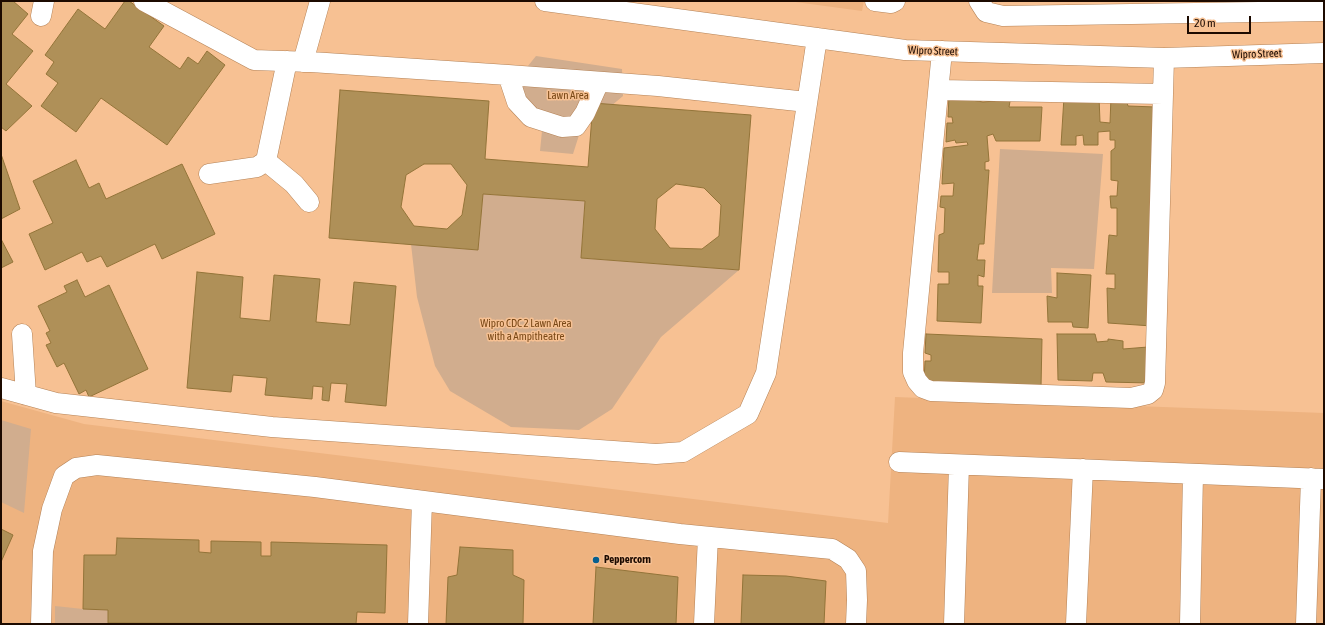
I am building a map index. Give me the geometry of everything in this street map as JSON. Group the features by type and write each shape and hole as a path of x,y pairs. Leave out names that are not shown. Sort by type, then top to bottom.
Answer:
{"street":[{"path":"144,1 254,60 508,75 600,82 807,102"},
{"path":"209,174 257,167 266,161 295,62 320,1"},
{"name":"Wipro Street","path":"545,1 905,50 1164,58 1324,52"},
{"path":"874,1 891,3 895,1"},
{"path":"979,1 986,12 1003,16 1324,11"},
{"path":"1,388 56,403 272,427 525,446 656,454 683,452 748,414 766,373 817,38"},
{"path":"942,51 913,353 913,372 917,381 923,388 931,391 1131,398 1148,394 1153,390 1155,383 1164,58"},
{"path":"508,75 517,102 531,117 562,127 576,126 585,113 600,82"},
{"path":"938,90 1163,94"},
{"path":"266,161 294,184 309,202"},
{"path":"22,334 26,395"},
{"path":"898,462 1317,479 1306,624"},
{"path":"41,624 43,551 52,509 64,476 76,468 97,465 129,467 422,501 708,537 832,548 848,559 856,571 856,624"},
{"path":"954,624 959,465"},
{"path":"1076,624 1083,469"},
{"path":"1190,624 1193,474"},
{"path":"418,624 422,501"},
{"path":"704,624 708,537"}],"shaded area":[{"path":"788,1 864,1 862,11"},
{"path":"895,397 1324,413 1324,624 1,624 1,401 84,424 888,523"}],"green space":[{"name":"Lawn Area","path":"536,56 622,69 623,96 580,132 573,154 540,151 543,121 511,87"},
{"path":"1000,149 1103,154 1094,269 1051,268 1052,293 992,293"},
{"name":"Wipro CDC 2 Lawn Area with a Ampitheatre","path":"483,194 585,201 581,258 739,270 661,337 612,409 579,430 511,427 450,391 435,366 417,297 411,244 478,250"},
{"path":"1,420 31,429 24,513 1,502"},
{"path":"55,606 108,610 108,623 163,624 55,624"}],"building":[{"path":"1,1 13,1 28,14 12,34 33,51 6,84 32,106 6,131 1,127"},
{"path":"125,1 129,1 164,26 149,47 180,69 188,57 198,64 207,51 225,65 167,145 101,98 76,132 41,106 58,83 46,74 54,62 45,55 78,9 105,29"},
{"path":"340,90 489,101 485,159 588,167 593,103 751,115 739,270 581,258 585,201 483,194 478,250 329,238","holes":["424,164 451,164 467,185 462,215 447,229 414,226 401,207 406,175","676,184 704,188 721,205 719,236 702,249 670,248 655,229 657,199"]},
{"path":"997,94 1011,96 1009,107 1042,107 1040,141 996,141 993,134 987,136 989,161 985,162 985,170 989,170 984,244 979,244 977,260 985,260 984,277 978,275 978,286 983,286 981,323 937,321 938,284 949,284 949,272 938,272 939,235 944,233 945,208 940,207 941,196 953,196 954,183 942,184 944,148 968,145 967,142 956,143 955,140 946,142 947,123 953,123 952,117 948,117 949,96 983,102 995,101"},
{"path":"1125,96 1128,106 1156,107 1152,326 1108,323 1107,288 1115,289 1115,274 1106,274 1109,235 1117,236 1117,208 1111,208 1110,196 1117,196 1118,181 1111,180 1111,151 1115,148 1115,140 1110,140 1110,131 1098,132 1098,145 1084,145 1083,135 1076,136 1076,145 1061,145 1064,97 1099,97 1100,122 1110,123 1111,97"},
{"path":"1,154 20,209 1,219"},
{"path":"76,160 89,188 99,183 106,199 182,164 215,234 162,259 155,244 107,267 101,256 87,262 82,252 45,270 29,234 53,223 33,181"},
{"path":"1,239 13,262 1,268"},
{"path":"197,272 243,277 240,318 270,321 274,275 320,279 316,322 350,325 354,282 396,286 386,406 345,402 347,384 331,383 329,401 322,400 323,387 313,386 312,399 265,395 267,378 233,375 231,392 187,388"},
{"path":"1057,273 1091,275 1088,328 1073,327 1072,322 1048,322 1047,296 1057,298"},
{"path":"77,280 85,297 109,285 148,369 89,397 86,390 79,394 64,363 57,367 46,345 51,343 46,333 50,331 38,306 67,292 64,286"},
{"path":"926,334 1042,339 1041,387 924,382 925,361 931,361 931,355 925,353"},
{"path":"1057,334 1095,334 1097,342 1108,341 1108,339 1123,341 1123,349 1148,347 1150,383 1106,382 1103,373 1093,373 1092,381 1058,380"},
{"path":"1,529 13,535 1,562"},
{"path":"117,538 199,540 199,552 211,553 211,541 261,542 261,556 271,556 271,542 387,545 385,613 357,612 356,624 108,623 108,610 83,609 84,555 116,555"},
{"path":"460,547 513,550 513,575 524,580 523,624 446,624 448,577 457,575"},
{"path":"596,567 678,577 676,624 593,624"},
{"path":"743,575 786,576 826,581 824,624 741,624"}],"place":[{"name":"Peppercorn","path":"596,560"}]}
